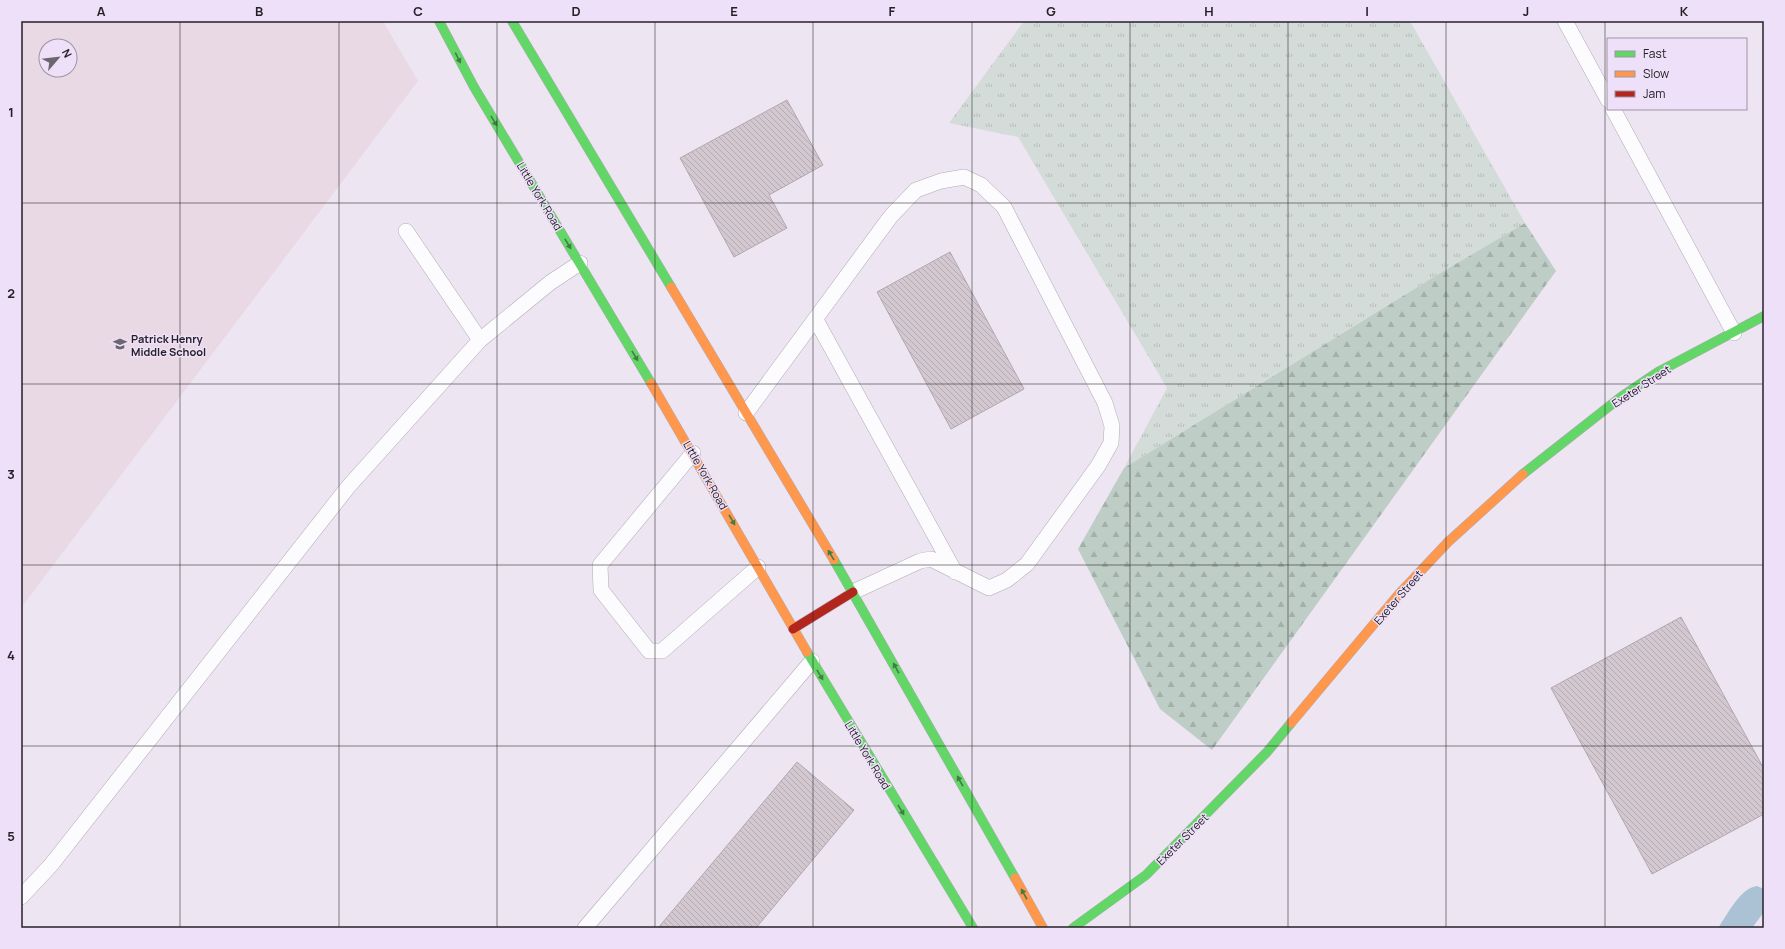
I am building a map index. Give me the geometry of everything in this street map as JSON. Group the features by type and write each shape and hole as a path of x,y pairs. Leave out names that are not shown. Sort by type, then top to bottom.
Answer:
{"main road":[{"path":"512,21 853,592 1043,928"},
{"name":"Little York Road","path":"444,24 474,88 693,453 793,629 972,928"},
{"name":"Exeter Street","path":"1073,928 1146,875 1267,752 1404,588 1448,542 1516,480 1621,397 1658,372 1764,316"},
{"path":"793,629 853,592"}],"lane":[{"path":"1565,21 1607,98"},
{"path":"1614,110 1734,333"},
{"path":"746,413 816,320 891,216 916,190 942,181 964,177 981,185 1004,207 1105,403 1112,426 1111,443 1098,466 1027,564 1007,580 989,588 930,559 853,592"},
{"path":"406,231 480,340"},
{"path":"21,897 51,865 348,488 480,340 551,282 580,263"},
{"path":"816,320 955,572"},
{"path":"693,453 600,565 601,590 649,651 662,651 758,567"},
{"path":"585,928 812,661"}],"shaded area":[{"name":"Patrick Henry Middle School","path":"21,21 383,21 418,81 21,608"}],"green space":[{"path":"1024,21 1410,21 1525,223 1437,275 1124,468 1167,388 1018,137 949,123"},
{"path":"1525,223 1556,271 1212,750 1160,709 1078,549 1124,468 1437,275"}],"water":[{"path":"1757,886 1764,889 1764,912 1752,928 1718,928 1734,903 1745,892"}],"building":[{"path":"787,100 823,165 769,195 787,228 734,257 680,158"},
{"path":"950,252 1024,389 951,429 877,292"},
{"path":"1681,617 1764,769 1764,814 1652,874 1551,688"},
{"path":"797,762 854,810 756,928 658,928"}],"traffic: fast":[{"path":"439,21 474,87 651,383"},
{"path":"512,21 671,287"},
{"path":"1523,474 1621,397 1658,372 1764,316"},
{"path":"834,560 1015,878"},
{"path":"807,652 973,928"},
{"path":"1073,928 1146,875 1267,752 1291,723"}],"traffic: slow":[{"path":"671,287 834,560"},
{"path":"651,383 807,652"},
{"path":"1291,723 1399,594 1448,542 1523,474"},
{"path":"1015,878 1043,928"}],"traffic: jam":[{"path":"793,629 853,592"}],"place":[{"name":"Patrick Henry Middle School","path":"120,344"}]}
